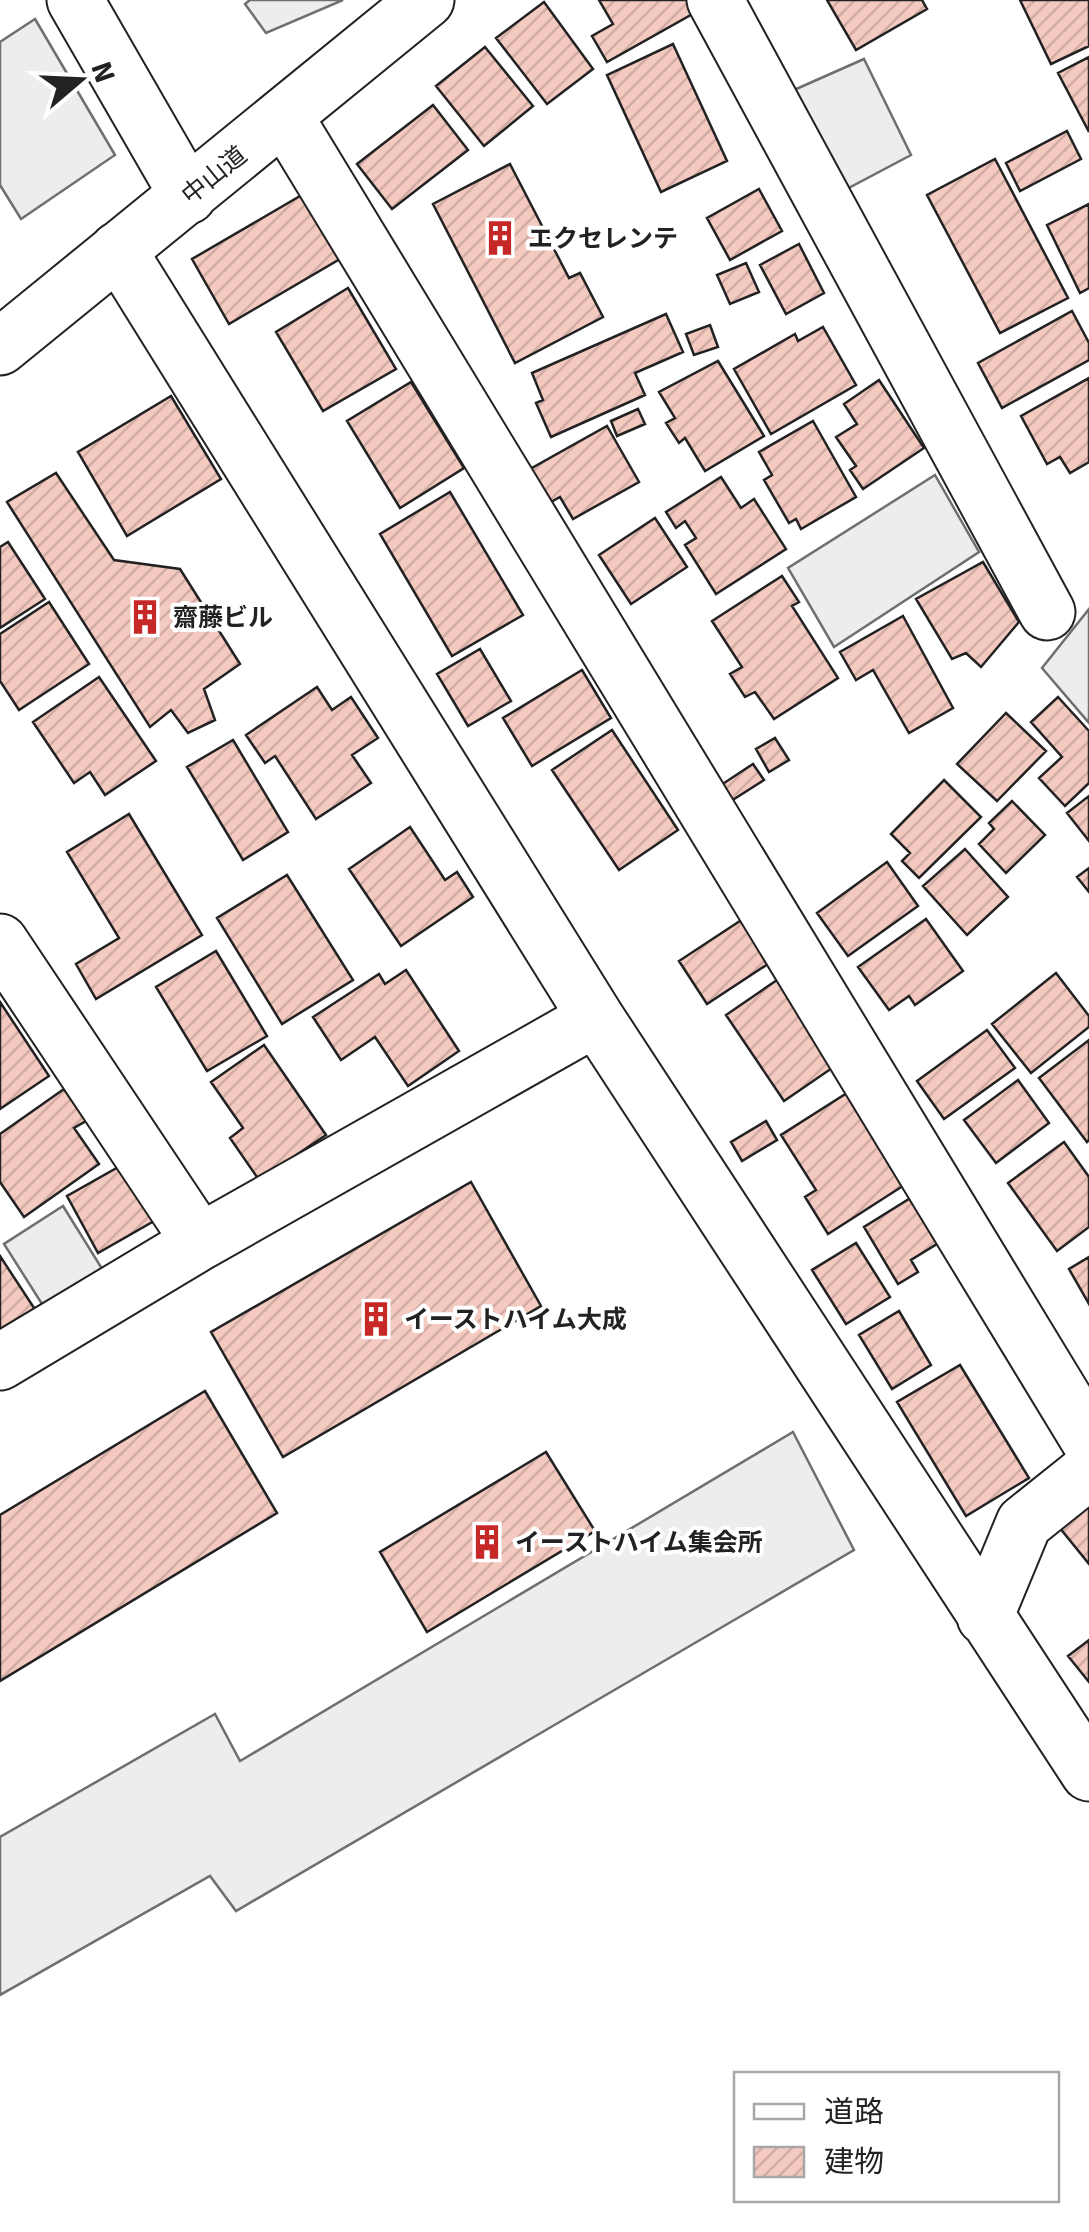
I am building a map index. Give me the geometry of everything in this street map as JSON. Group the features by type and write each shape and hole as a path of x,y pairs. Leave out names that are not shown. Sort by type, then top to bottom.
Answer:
{"main road":[{"path":"76,0 188,196"},
{"name":"中山道","path":"0,347 426,0"},
{"path":"715,0 1047,612"},
{"path":"285,117 1089,1440"},
{"path":"118,250 596,1018 1089,1773"},
{"path":"0,942 200,1242"},
{"path":"0,1362 200,1242 596,1018"},
{"path":"985,1617 1024,1524 1089,1471"}],"shaded area":[{"path":"250,0 343,0 266,33 245,4"},
{"path":"35,19 115,155 21,219 0,185 0,42"},
{"path":"864,59 911,155 841,192 794,90"},
{"path":"935,475 979,552 834,647 788,568"},
{"path":"1089,609 1089,723 1042,668"},
{"path":"63,1206 109,1280 49,1315 4,1244"},
{"path":"793,1432 854,1550 236,1911 210,1876 0,1995 0,1837 215,1714 240,1761"}],"building":[{"path":"599,0 689,0 696,12 607,62 592,36 613,24"},
{"path":"827,0 922,0 927,9 856,50"},
{"path":"1020,0 1089,0 1089,46 1051,64"},
{"path":"544,2 593,69 547,104 496,38"},
{"path":"673,44 727,161 661,192 607,75"},
{"path":"485,47 533,106 484,146 436,86"},
{"path":"1089,57 1089,132 1058,73"},
{"path":"433,105 468,150 392,209 357,164"},
{"path":"1067,131 1081,159 1020,191 1006,163"},
{"path":"995,159 1068,298 1000,333 927,195"},
{"name":"エクセレンテ","path":"510,164 569,278 580,273 603,317 515,363 433,204"},
{"path":"759,189 782,231 730,260 707,218"},
{"path":"307,192 345,256 229,324 192,259"},
{"path":"1089,204 1089,288 1080,293 1047,225"},
{"path":"799,244 824,293 786,314 760,265"},
{"path":"746,263 759,292 730,304 717,275"},
{"path":"348,288 396,369 323,411 276,332"},
{"path":"1072,311 1089,343 1089,360 1002,408 978,363"},
{"path":"666,314 683,352 635,373 645,395 551,437 536,403 543,400 532,373"},
{"path":"710,325 718,347 694,355 686,334"},
{"path":"823,327 856,385 771,434 734,369 795,334 798,341"},
{"path":"718,361 764,436 705,471 685,438 679,443 666,423 675,418 659,392"},
{"path":"1089,378 1089,462 1070,473 1060,457 1047,464 1021,416"},
{"path":"879,380 924,448 863,489 850,470 856,466 836,437 857,424 844,404"},
{"path":"411,382 464,468 400,508 347,421"},
{"path":"171,396 221,479 127,536 78,452"},
{"path":"638,409 645,424 617,436 611,421"},
{"path":"813,421 856,497 801,529 796,519 789,523 764,480 772,475 759,452"},
{"path":"607,426 639,482 573,519 560,497 542,507 523,473"},
{"name":"齋藤ビル","path":"56,473 114,560 180,569 240,664 204,689 215,720 188,733 171,710 150,727 7,502"},
{"path":"721,477 741,508 754,499 786,549 716,594 685,545 696,538 685,521 676,528 666,512"},
{"path":"450,492 523,615 452,656 380,534"},
{"path":"655,518 687,567 631,604 599,555"},
{"path":"8,542 45,599 0,628 0,547"},
{"path":"983,562 1019,622 981,667 966,653 952,659 916,599"},
{"path":"782,576 799,602 792,606 838,678 774,719 755,692 745,697 730,674 742,667 712,621"},
{"path":"49,602 89,664 19,710 0,681 0,634"},
{"path":"903,616 953,708 909,733 873,670 856,680 840,652"},
{"path":"480,649 511,701 468,726 437,674"},
{"path":"582,670 611,718 532,766 503,718"},
{"path":"99,677 156,761 105,795 90,772 74,783 33,722"},
{"path":"317,687 332,710 351,697 378,738 352,755 371,783 316,819 275,756 265,763 246,735"},
{"path":"1058,697 1089,731 1089,783 1065,806 1039,778 1062,757 1031,722"},
{"path":"1006,713 1046,751 997,801 957,764"},
{"path":"612,730 678,830 619,870 552,770"},
{"path":"775,738 789,760 769,772 756,749"},
{"path":"233,740 288,832 243,860 187,767"},
{"path":"753,764 764,780 731,801 721,785"},
{"path":"944,780 981,817 919,878 902,861 910,853 891,834"},
{"path":"1089,796 1089,841 1067,813"},
{"path":"1012,801 1045,835 1006,873 979,844 994,829 989,823"},
{"path":"129,814 202,935 96,999 76,964 119,938 67,852"},
{"path":"410,827 445,880 457,872 473,897 401,946 349,869"},
{"path":"965,849 1008,897 967,935 923,886"},
{"path":"887,862 918,906 848,956 817,913"},
{"path":"1089,868 1089,892 1077,877"},
{"path":"287,875 353,980 282,1024 217,918"},
{"path":"743,919 771,962 707,1004 679,961"},
{"path":"926,919 963,971 915,1005 909,996 889,1010 858,967"},
{"path":"216,951 267,1036 207,1071 156,987"},
{"path":"406,970 459,1051 408,1086 375,1037 341,1060 313,1017 379,974 385,984"},
{"path":"1056,973 1089,1016 1089,1027 1031,1073 992,1024"},
{"path":"780,978 838,1064 784,1101 726,1015"},
{"path":"0,1002 49,1076 0,1109"},
{"path":"987,1030 1015,1068 944,1119 917,1081"},
{"path":"1089,1040 1089,1140 1087,1142 1039,1078"},
{"path":"264,1045 326,1135 259,1180 230,1138 243,1128 211,1082"},
{"path":"1018,1080 1049,1123 996,1163 964,1120"},
{"path":"64,1089 86,1121 74,1128 99,1164 24,1217 0,1182 0,1134"},
{"path":"847,1093 906,1184 828,1234 805,1197 816,1190 781,1135"},
{"path":"766,1121 777,1140 742,1161 731,1142"},
{"path":"1064,1142 1089,1177 1089,1227 1057,1251 1008,1183"},
{"path":"122,1165 154,1221 98,1253 67,1196"},
{"name":"イーストハイム大成","path":"471,1182 541,1306 283,1457 211,1332"},
{"path":"917,1194 945,1239 911,1260 918,1272 898,1284 864,1227"},
{"path":"856,1243 890,1297 846,1324 812,1270"},
{"path":"0,1256 36,1311 0,1335"},
{"path":"1089,1257 1089,1304 1069,1269"},
{"path":"899,1311 931,1365 892,1389 859,1335"},
{"path":"960,1365 1029,1478 966,1516 897,1402"},
{"path":"205,1391 277,1513 0,1681 0,1515"},
{"name":"イーストハイム集会所","path":"546,1452 595,1531 427,1632 380,1552"},
{"path":"1089,1493 1089,1564 1055,1522"},
{"path":"1089,1640 1089,1682 1068,1656"}],"place":[{"name":"エクセレンテ","path":"500,238"},
{"name":"齋藤ビル","path":"145,617"},
{"name":"イーストハイム大成","path":"376,1319"},
{"name":"イーストハイム集会所","path":"487,1542"}]}
